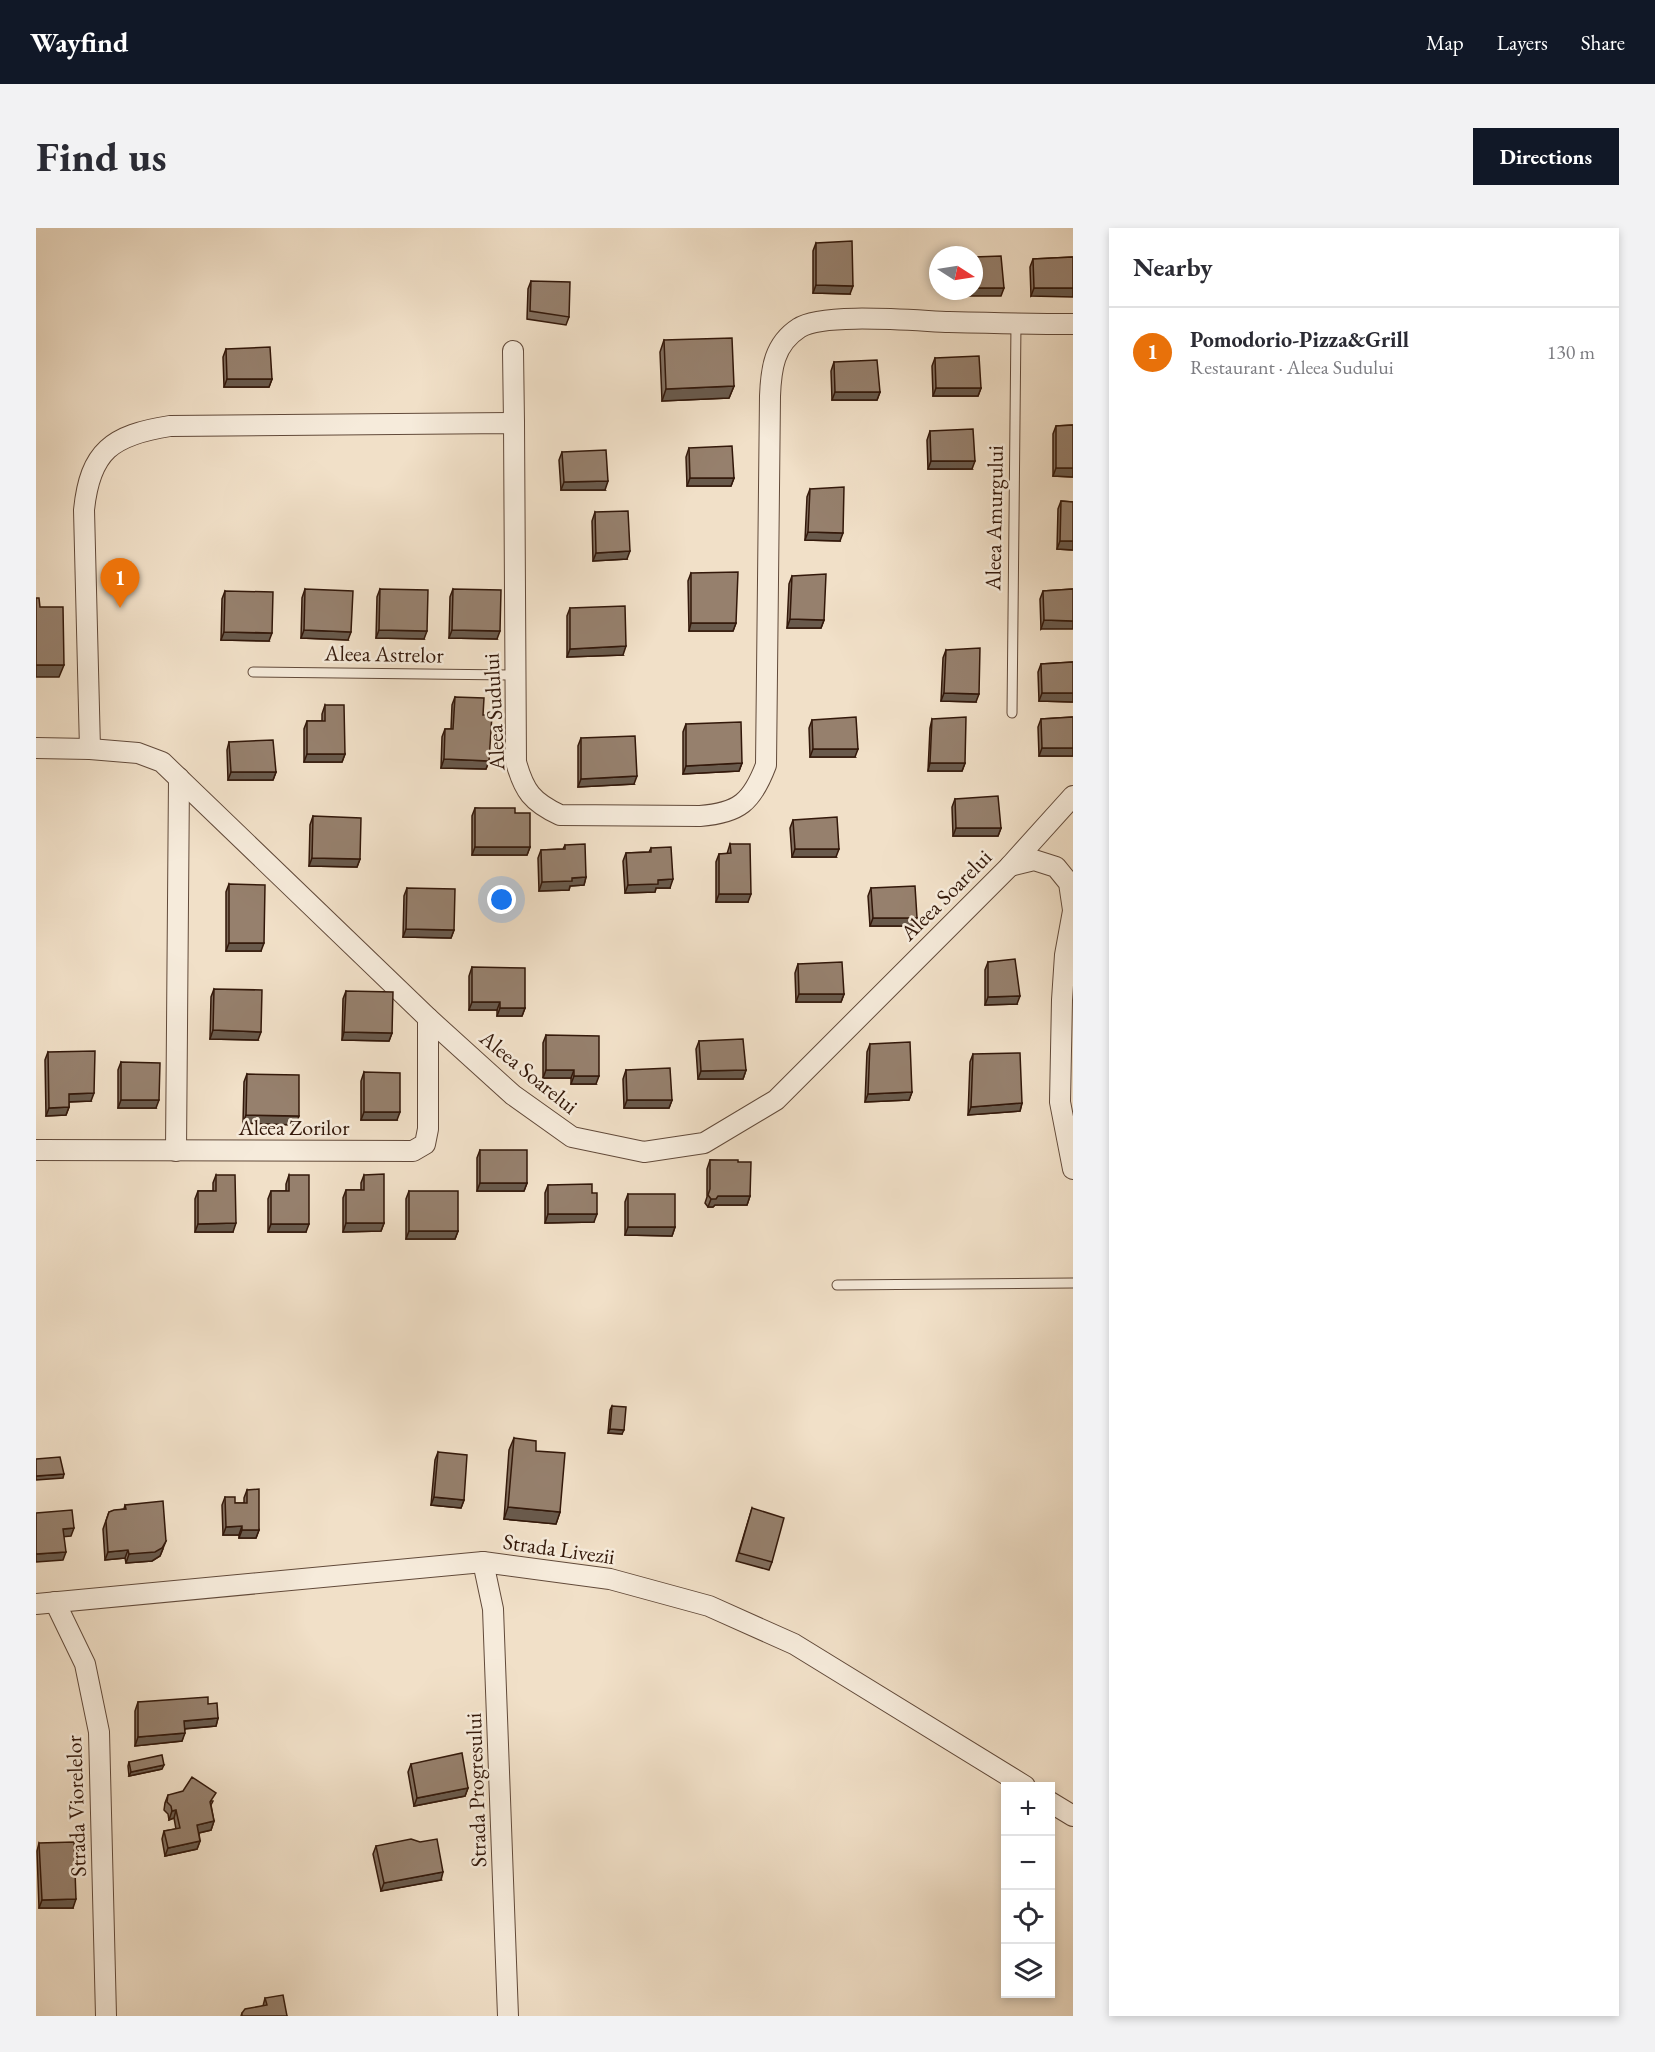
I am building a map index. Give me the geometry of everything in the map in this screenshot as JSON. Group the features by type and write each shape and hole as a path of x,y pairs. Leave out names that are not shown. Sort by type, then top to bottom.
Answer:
{"street":[{"name":"Aleea Sudului","path":"513,351 514,675 516,762 521,781 529,795 543,807 560,815 700,816 720,815 736,809 750,799 766,765 771,375 776,353 787,338 801,326 843,318 1073,324"},
{"path":"90,749 84,510 86,486 94,465 106,449 126,437 146,430 170,426 514,423"},
{"name":"Aleea Soarelui","path":"36,748 138,753 162,762 428,1018 513,1095 572,1137 644,1152 704,1143 776,1100 1008,867 1073,796"},
{"path":"176,1151 179,778"},
{"path":"1008,867 1034,860 1056,867 1069,883 1073,910 1065,955 1060,1102 1073,1169"},
{"name":"Aleea Zorilor","path":"36,1150 413,1151 425,1144 428,1129 428,1018"},
{"name":"Strada Livezii","path":"46,1603 483,1563 609,1580 709,1606 794,1644 1018,1782"},
{"name":"Strada Progresului","path":"483,1563 493,1609 508,2016"},
{"name":"Strada Viorelelor","path":"46,1603 85,1664 99,1732 106,2016"},
{"path":"1055,1806 1073,1816"}],"lane":[{"name":"Aleea Amurgului","path":"1012,713 1016,324"},
{"name":"Aleea Astrelor","path":"253,672 514,675"},
{"path":"837,1285 1073,1283"}],"building":[{"path":"852,241 853,286 816,285 816,243"},
{"path":"1001,256 1004,288 983,288 983,257"},
{"path":"1073,257 1073,288 1034,288 1033,259"},
{"path":"531,281 570,282 569,317 530,311"},
{"path":"732,338 734,386 666,389 664,340"},
{"path":"270,347 272,379 227,379 226,349"},
{"path":"979,356 981,388 936,388 935,358"},
{"path":"877,360 880,392 835,392 834,362"},
{"path":"1073,425 1073,468 1056,468 1056,426"},
{"path":"973,429 975,461 931,461 930,431"},
{"path":"732,446 734,478 690,478 689,448"},
{"path":"606,450 608,481 564,482 562,452"},
{"path":"844,487 843,533 808,532 810,489"},
{"path":"1061,501 1073,502 1073,541 1060,541"},
{"path":"628,511 630,551 596,553 595,512"},
{"path":"738,572 736,623 691,623 691,573"},
{"path":"826,574 824,620 790,619 792,576"},
{"path":"305,589 353,591 351,632 304,630"},
{"path":"380,589 428,590 427,631 379,630"},
{"path":"453,589 501,590 500,631 452,630"},
{"path":"1073,589 1073,621 1044,620 1043,591"},
{"path":"225,591 273,592 272,633 224,632"},
{"path":"36,598 39,598 40,607 63,607 64,665 36,665"},
{"path":"625,606 626,646 570,649 570,608"},
{"path":"980,648 979,694 944,693 946,650"},
{"path":"1073,662 1073,693 1042,693 1041,664"},
{"path":"455,697 484,698 483,715 492,715 489,761 444,759 445,729 453,729"},
{"path":"325,705 344,705 345,754 307,754 307,721 325,721"},
{"path":"856,717 858,749 813,749 812,720"},
{"path":"966,717 965,763 930,763 932,719"},
{"path":"1073,717 1073,748 1042,748 1041,719"},
{"path":"741,722 742,763 686,766 686,724"},
{"path":"635,736 637,776 581,779 581,738"},
{"path":"273,740 276,772 231,772 229,742"},
{"path":"998,796 1001,828 956,828 955,799"},
{"path":"475,808 515,808 515,813 530,813 530,847 475,847"},
{"path":"313,816 361,818 360,859 312,858"},
{"path":"837,817 839,849 795,849 793,820"},
{"path":"585,844 586,877 572,878 572,881 542,882 541,850 565,849 565,845"},
{"path":"730,844 750,844 751,894 719,894 719,854 731,853"},
{"path":"671,847 673,879 658,880 658,884 628,885 626,853 651,852 651,848"},
{"path":"229,884 265,885 264,943 229,943"},
{"path":"915,886 917,918 873,918 871,888"},
{"path":"407,888 455,889 454,930 406,929"},
{"path":"1015,959 1020,996 988,997 988,962"},
{"path":"842,962 844,994 799,994 798,964"},
{"path":"472,967 525,968 525,1008 500,1008 500,1002 472,1002"},
{"path":"214,989 262,990 261,1032 213,1030"},
{"path":"346,991 393,992 392,1033 344,1032"},
{"path":"546,1035 599,1036 599,1076 574,1076 574,1070 546,1070"},
{"path":"743,1039 746,1070 701,1071 699,1041"},
{"path":"910,1042 912,1092 868,1094 870,1044"},
{"path":"95,1051 94,1093 69,1094 69,1107 49,1108 48,1052"},
{"path":"1020,1053 1022,1103 971,1107 973,1054"},
{"path":"121,1062 160,1063 159,1100 121,1100"},
{"path":"670,1068 672,1100 627,1100 626,1070"},
{"path":"364,1072 400,1073 400,1112 364,1112"},
{"path":"247,1074 299,1075 299,1116 246,1115"},
{"path":"480,1150 527,1150 527,1183 480,1183"},
{"path":"710,1160 751,1162 750,1196 718,1196 716,1199 711,1199 708,1195"},
{"path":"384,1174 384,1223 346,1223 346,1190 364,1190 364,1175"},
{"path":"216,1175 235,1175 236,1223 198,1224 198,1191 216,1191"},
{"path":"289,1175 309,1175 309,1224 271,1224 271,1191 289,1191"},
{"path":"592,1184 592,1193 597,1193 597,1214 548,1214 548,1185"},
{"path":"409,1191 458,1191 458,1231 409,1231"},
{"path":"628,1194 675,1194 675,1227 628,1227"},
{"path":"612,1406 626,1407 624,1430 610,1429"},
{"path":"514,1438 536,1441 536,1451 565,1453 560,1512 508,1507"},
{"path":"438,1452 467,1455 464,1500 434,1497"},
{"path":"60,1457 64,1474 36,1476 36,1459"},
{"path":"259,1489 259,1530 242,1530 242,1526 226,1527 225,1497 235,1497 235,1503 247,1503 247,1490"},
{"path":"163,1501 166,1541 162,1548 155,1552 129,1554 128,1550 108,1552 106,1521 109,1512 126,1509 125,1505"},
{"path":"752,1508 784,1518 772,1562 739,1553"},
{"path":"72,1510 74,1528 63,1529 66,1552 36,1554 36,1513"},
{"path":"208,1697 208,1704 217,1703 218,1718 184,1721 185,1733 138,1737 138,1702"},
{"path":"462,1753 468,1788 417,1798 411,1764"},
{"path":"162,1755 164,1765 131,1772 129,1762"},
{"path":"192,1777 216,1793 210,1802 214,1821 197,1825 200,1841 168,1848 164,1831 180,1828 176,1810 172,1811 167,1802 168,1795 183,1791"},
{"path":"411,1839 420,1842 437,1839 443,1872 384,1883 376,1846"},
{"path":"74,1842 76,1899 42,1900 39,1843"},
{"path":"283,1995 287,2016 242,2016 245,2009 267,2005 265,1998"}],"place":[{"name":"Pomodorio-Pizza&Grill","path":"120,608"}]}
